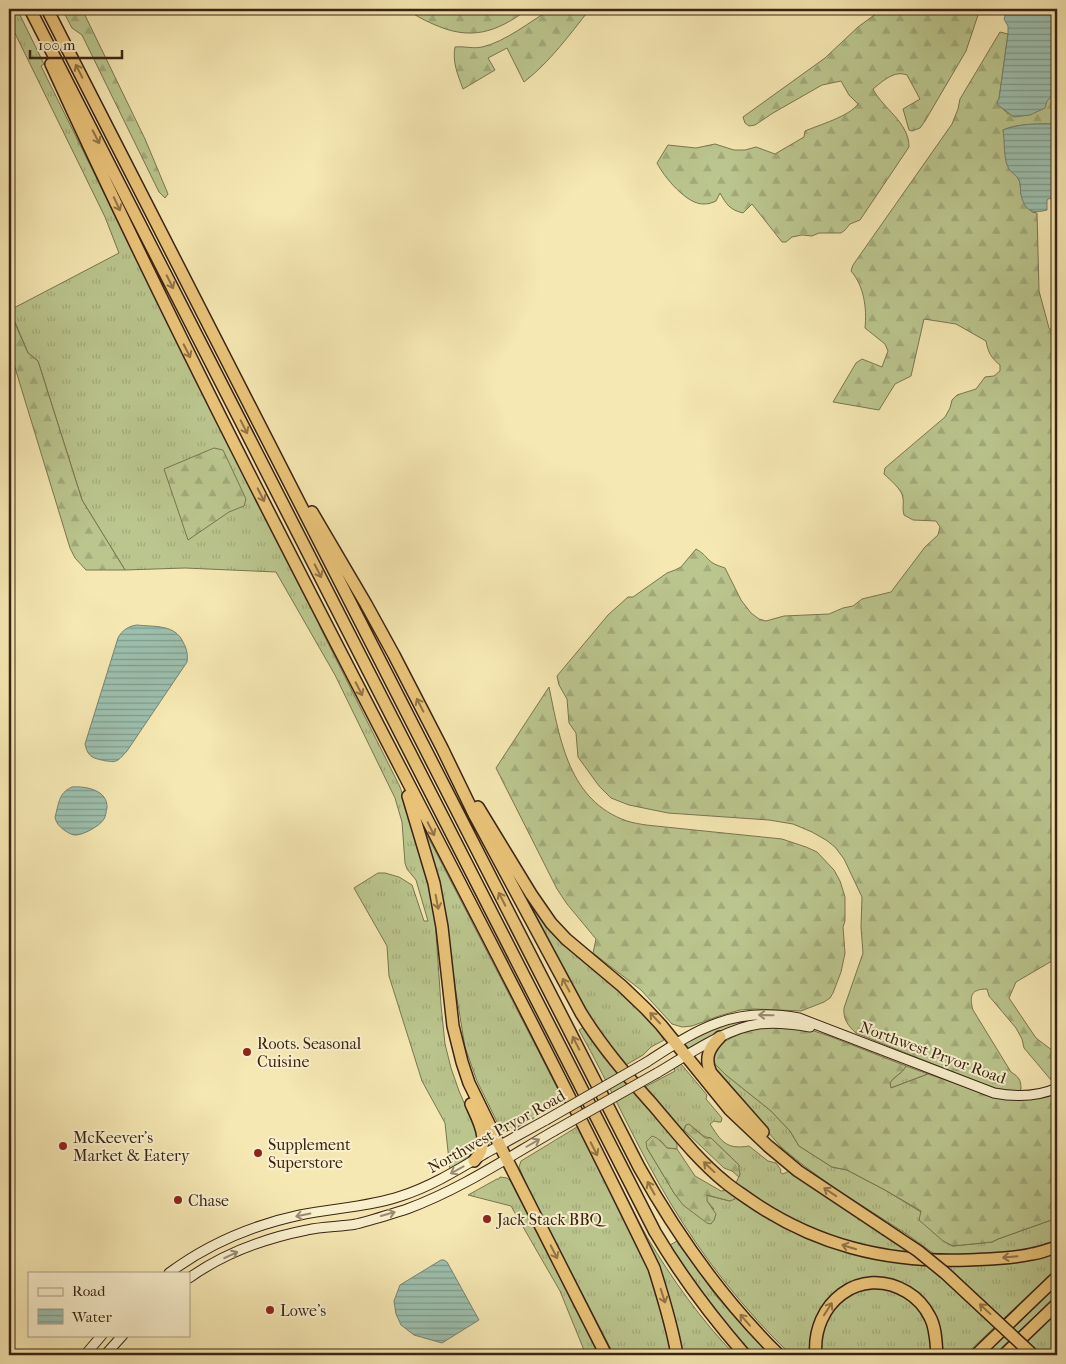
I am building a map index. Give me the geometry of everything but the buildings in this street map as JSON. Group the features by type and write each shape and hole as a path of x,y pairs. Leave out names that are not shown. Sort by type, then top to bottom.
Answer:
{"highway":[{"path":"30,9 655,1232 704,1305 745,1355"},
{"path":"47,9 648,1183 678,1231 715,1282 745,1319 779,1355"},
{"path":"42,31 51,65 178,332 654,1268 674,1336 677,1355"},
{"path":"260,426 366,604 394,655 475,816 581,1013 613,1059 696,1156 726,1183 777,1217 829,1241 860,1250 886,1256 945,1261 1026,1255 1057,1247"},
{"path":"442,748 531,894 551,923 566,940 622,986 646,1009 730,1110 798,1171 918,1251 945,1273 1033,1355"},
{"path":"401,771 434,883 442,926 453,1026 462,1062 477,1101 606,1355"},
{"path":"448,988 449,1025 456,1062 464,1090 484,1140 481,1151 474,1161"},
{"path":"720,1037 709,1051 707,1062 711,1073 757,1124 786,1160"},
{"path":"976,1355 1057,1278"},
{"path":"816,1355 817,1332 830,1306 840,1295 850,1288 865,1284 882,1283 898,1287 924,1307 931,1319 936,1338 937,1355"},
{"path":"1004,1355 1057,1304"}],"main road":[{"name":"Northwest Pryor Road","path":"170,1272 203,1250 252,1229 301,1215 374,1204 422,1188 546,1120 700,1029 734,1018 755,1014 799,1018 994,1093 1020,1096 1037,1094 1057,1088"},
{"name":"Northwest Pryor Road","path":"190,1277 232,1254 272,1238 309,1229 356,1224 407,1208 458,1186 657,1072 720,1037 742,1028 757,1024 781,1023 830,1030"},
{"path":"85,1355 101,1336"},
{"path":"105,1355 122,1336"}],"green space":[{"path":"9,9 17,9 44,64 41,66 400,787 432,896 445,1044 459,1091 478,1135 476,1151 450,1170 445,1123 422,1081 389,976 387,946 354,888 378,873 399,877 412,885 424,921 428,921 416,880 407,869 405,863 402,822 395,798 335,675 276,572 185,568 125,570 82,500 38,361 28,353 10,310 119,253 105,217 9,21"},
{"path":"62,9 82,9 145,139 168,194 165,198 159,192 82,35 72,28"},
{"path":"405,9 528,9 494,29 471,33 446,29 426,21"},
{"path":"551,9 590,9 551,57 524,82 507,48 488,58 495,70 463,89 457,74 455,47 479,48 500,41"},
{"path":"878,9 980,9 966,51 920,128 912,131 909,130 903,109 920,99 907,75 893,75 873,89 905,130 909,147 860,220 850,224 841,233 819,233 812,236 802,235 782,242 752,204 743,213 739,212 729,206 720,193 714,202 706,204 697,203 690,200 670,182 657,163 668,145 696,148 715,144 734,150 756,147 775,154 804,137 805,131 841,116 854,108 858,104 849,95 841,81 822,85 755,125 749,126 745,123 743,117 825,58 858,27 877,13"},
{"path":"1000,32 1008,34 997,102 1001,107 1008,114 1047,101 1057,91 1057,124 1023,125 1003,130 1015,173 1020,182 1021,194 1032,212 1037,213 1039,291 1049,328 1057,336 1057,958 1016,982 1009,998 1036,1038 1057,1054 1057,1082 1051,1080 1024,1048 1016,1028 989,996 987,989 974,992 971,997 973,1010 1011,1072 1021,1083 1021,1089 1018,1092 997,1089 983,1084 856,1033 844,1016 844,1008 863,953 861,927 862,897 844,859 835,847 812,832 793,824 769,820 668,813 629,805 611,798 599,786 578,757 576,733 569,723 567,699 559,685 557,676 608,615 628,597 633,597 667,573 681,567 696,549 713,563 725,568 741,600 751,613 759,619 766,621 784,616 829,614 853,606 862,599 891,592 925,547 938,535 940,527 936,521 913,520 904,515 902,495 884,474 885,468 945,417 952,400 957,395 976,389 985,377 994,376 1000,371 1000,365 990,354 986,341 956,324 924,319 911,376 895,384 879,410 833,402 856,363 862,359 882,367 888,351 885,344 865,328 864,298 859,283 851,271 853,265 952,124 960,99"},
{"path":"9,310 28,353 38,361 82,500 125,570 86,570 75,558 70,548 9,348"},
{"path":"214,448 223,450 246,499 244,506 229,512 188,540 164,469"},
{"path":"549,687 563,747 570,766 580,784 592,799 607,812 627,821 646,825 782,839 817,852 834,870 845,897 845,921 843,927 845,953 841,972 830,998 801,1011 740,1010 692,1026 682,1027 672,1024 641,990 593,953 596,939 557,889 496,768"},
{"path":"424,829 564,1101 509,1132 501,1130 477,1081 465,1047 441,901"},
{"path":"528,900 541,919 618,987 653,1023 664,1040 624,1066 584,1011"},
{"path":"744,1018 779,1020 689,1049 684,1043 701,1033"},
{"path":"585,1026 671,1130 677,1144 677,1149 667,1148 660,1140 647,1148 674,1193 683,1204 714,1209 707,1201 706,1195 730,1201 735,1195 765,1213 904,1261 1057,1249 1057,1268 965,1355 939,1355 916,1293 856,1281 832,1295 820,1310 811,1336 812,1355 791,1355 757,1321 697,1245 659,1183 579,1030"},
{"path":"776,1026 811,1030 906,1066 890,1083 891,1088 928,1074 992,1096 1057,1091 1057,1218 992,1242 953,1246 943,1241 919,1220 921,1211 847,1170 832,1167 799,1146 790,1131 771,1111 726,1075 711,1057 721,1043 742,1033"},
{"path":"711,1057 726,1075 771,1111 790,1131 799,1146 832,1167 847,1170 921,1212 943,1241 953,1246 992,1242 1057,1218 1057,1242 1010,1253 937,1256 833,1187 782,1148 714,1071"},
{"path":"681,1064 707,1095 706,1099 722,1118 721,1122 714,1121 710,1124 725,1143 735,1147 749,1146 768,1161 776,1163 783,1174 791,1170 918,1255 883,1251 825,1235 787,1217 743,1189 736,1183 740,1174 739,1165 711,1138 686,1125 683,1131 643,1088 675,1071 674,1068"},
{"path":"906,1066 928,1074 891,1088 890,1083"},
{"path":"689,1124 705,1138 711,1138 739,1165 739,1177 732,1171 724,1168 684,1130 686,1125"},
{"path":"577,1127 645,1258 664,1315 672,1355 614,1355 530,1193 519,1167 521,1161"},
{"path":"652,1136 659,1139 667,1148 677,1149 695,1176 721,1191 730,1190 735,1195 735,1199 730,1201 707,1195 707,1201 716,1214 711,1224 683,1205 674,1193 647,1148 646,1142"},
{"path":"615,1175 647,1237 667,1268 688,1299 722,1342 735,1355 680,1355 677,1336 613,1177"},
{"path":"500,1177 507,1178 512,1182 602,1355 586,1355 560,1291 511,1206 468,1195"},
{"path":"677,1241 717,1297 769,1355 753,1355 730,1329 670,1245"},
{"path":"1057,1285 1057,1295 994,1355 983,1355"},
{"path":"875,1286 903,1294 919,1308 929,1327 932,1355 819,1355 821,1327 844,1295"},
{"path":"1057,1311 1057,1355 1012,1355 1015,1352"}],"water":[{"path":"1000,9 1057,9 1057,91 1047,101 1045,108 1030,115 1014,117 998,105 997,102 1008,34 1004,12"},
{"path":"1057,124 1057,208 1050,198 1047,200 1047,210 1033,211 1025,205 1021,195 1019,180 1007,165 1003,130 1023,125"},
{"path":"137,625 169,629 175,632 185,647 187,662 127,751 115,761 98,759 90,755 85,744 118,638 126,629"},
{"path":"72,787 89,788 100,793 104,797 107,808 105,818 99,825 77,835 64,830 58,824 55,817 58,803 64,792"},
{"path":"441,1260 447,1262 479,1320 442,1343 414,1335 401,1325 396,1314 394,1301 400,1285"}],"place":[{"name":"Roots. Seasonal Cuisine","path":"247,1052"},
{"name":"McKeever's Market & Eatery","path":"63,1146"},
{"name":"Supplement Superstore","path":"258,1153"},
{"name":"Chase","path":"178,1200"},
{"name":"Jack Stack BBQ","path":"487,1219"},
{"name":"Lowe's","path":"270,1310"}]}
